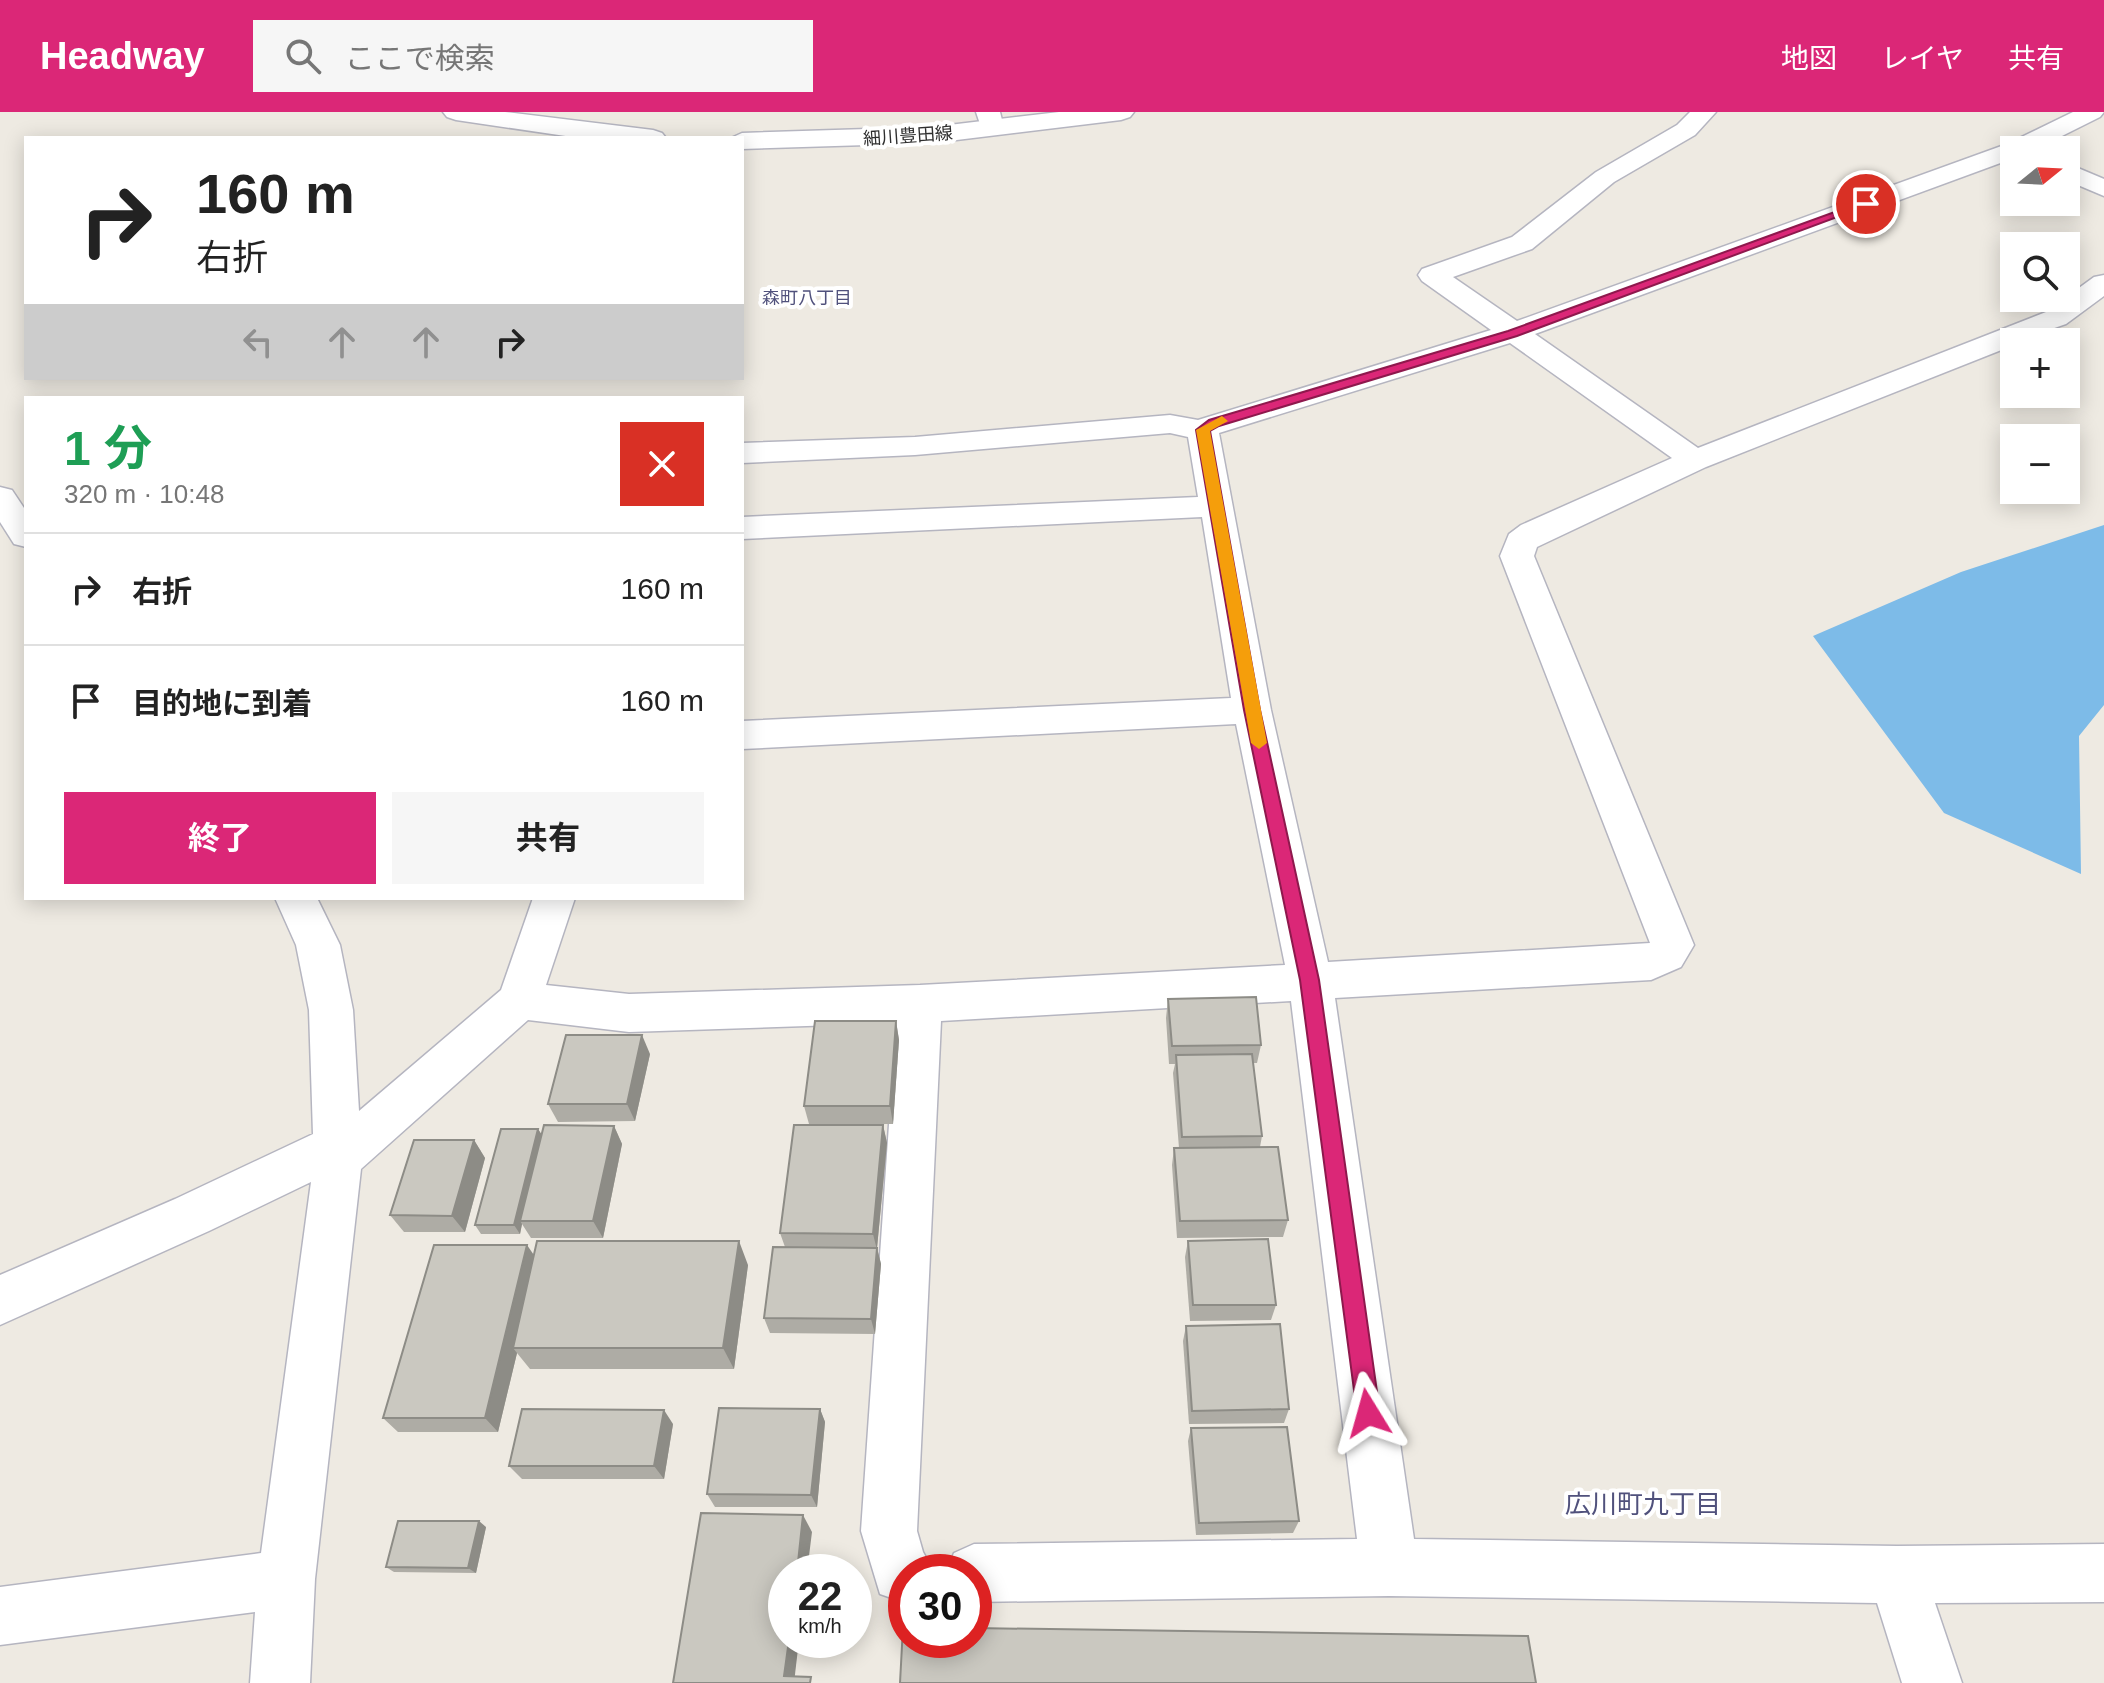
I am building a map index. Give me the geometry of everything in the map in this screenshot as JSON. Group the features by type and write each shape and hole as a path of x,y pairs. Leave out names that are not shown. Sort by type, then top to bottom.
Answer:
{"main road":[{"path":"456,112 634,136"},
{"name":"細川豊田線","path":"744,141 876,139 990,120 1121,112"}],"street":[{"path":"1695,460 1432,275 1522,243 1605,177 1686,130 1704,112"},
{"path":"2044,136 2092,112"},
{"path":"744,453 915,446 1170,424 1203,430 1214,423 1512,333 2000,156"},
{"path":"2080,177 2104,188"},
{"path":"519,1001 629,1013 920,1004 1651,962 1666,955 1672,945 1517,556 1521,542 1533,533 1695,460 2056,318 2104,283"},
{"path":"1203,430 1252,710 1310,980 1389,1567"},
{"path":"0,497 24,533"},
{"path":"744,528 1215,506"},
{"path":"744,735 1252,710"},
{"path":"280,1683 286,1579 338,1152 331,1010 318,945 297,900"},
{"path":"0,1300 338,1152 519,1001 553,900"},
{"path":"895,1554 889,1531 920,1004"},
{"path":"992,1573 1389,1567 1897,1575 2104,1573"},
{"path":"1897,1575 1932,1683"},
{"path":"0,1616 286,1579"}],"water":[{"path":"2104,525 2104,705 2079,736 2081,874 1944,813 1813,636 1961,572"}],"building":[{"path":"1256,997 1261,1045 1172,1046 1168,999"},
{"path":"815,1021 896,1021 890,1106 804,1106"},
{"path":"566,1035 642,1035 627,1104 548,1104"},
{"path":"1252,1054 1262,1136 1182,1137 1176,1055"},
{"path":"544,1125 614,1126 593,1221 520,1221"},
{"path":"794,1125 883,1125 873,1234 780,1233"},
{"path":"501,1129 538,1129 514,1225 475,1225"},
{"path":"414,1140 474,1140 452,1216 390,1215"},
{"path":"1278,1147 1288,1220 1180,1221 1174,1148"},
{"path":"1268,1239 1276,1305 1193,1305 1188,1241"},
{"path":"537,1241 739,1241 723,1348 513,1348"},
{"path":"434,1245 527,1245 485,1418 383,1418"},
{"path":"773,1247 877,1248 871,1319 764,1318"},
{"path":"1280,1324 1289,1409 1192,1411 1186,1326"},
{"path":"719,1408 820,1409 811,1495 707,1494"},
{"path":"522,1409 664,1410 654,1466 509,1466"},
{"path":"1287,1427 1299,1521 1199,1523 1191,1428"},
{"path":"701,1513 803,1515 799,1554 768,1554 768,1658 786,1658 784,1676 811,1677 810,1683 673,1683"},
{"path":"398,1521 479,1521 468,1568 386,1567"},
{"path":"992,1628 1528,1636 1536,1683 900,1683 901,1658 992,1658"}],"slow traffic":[{"path":"1222,421 1203,430 1259,743"}],"district":[{"name":"森町八丁目","path":"807,298"},
{"name":"広川町九丁目","path":"1643,1504"}],"route":[{"path":"1368,1413 1310,980 1252,710 1203,430 1214,423 1512,333 1866,204"}]}
